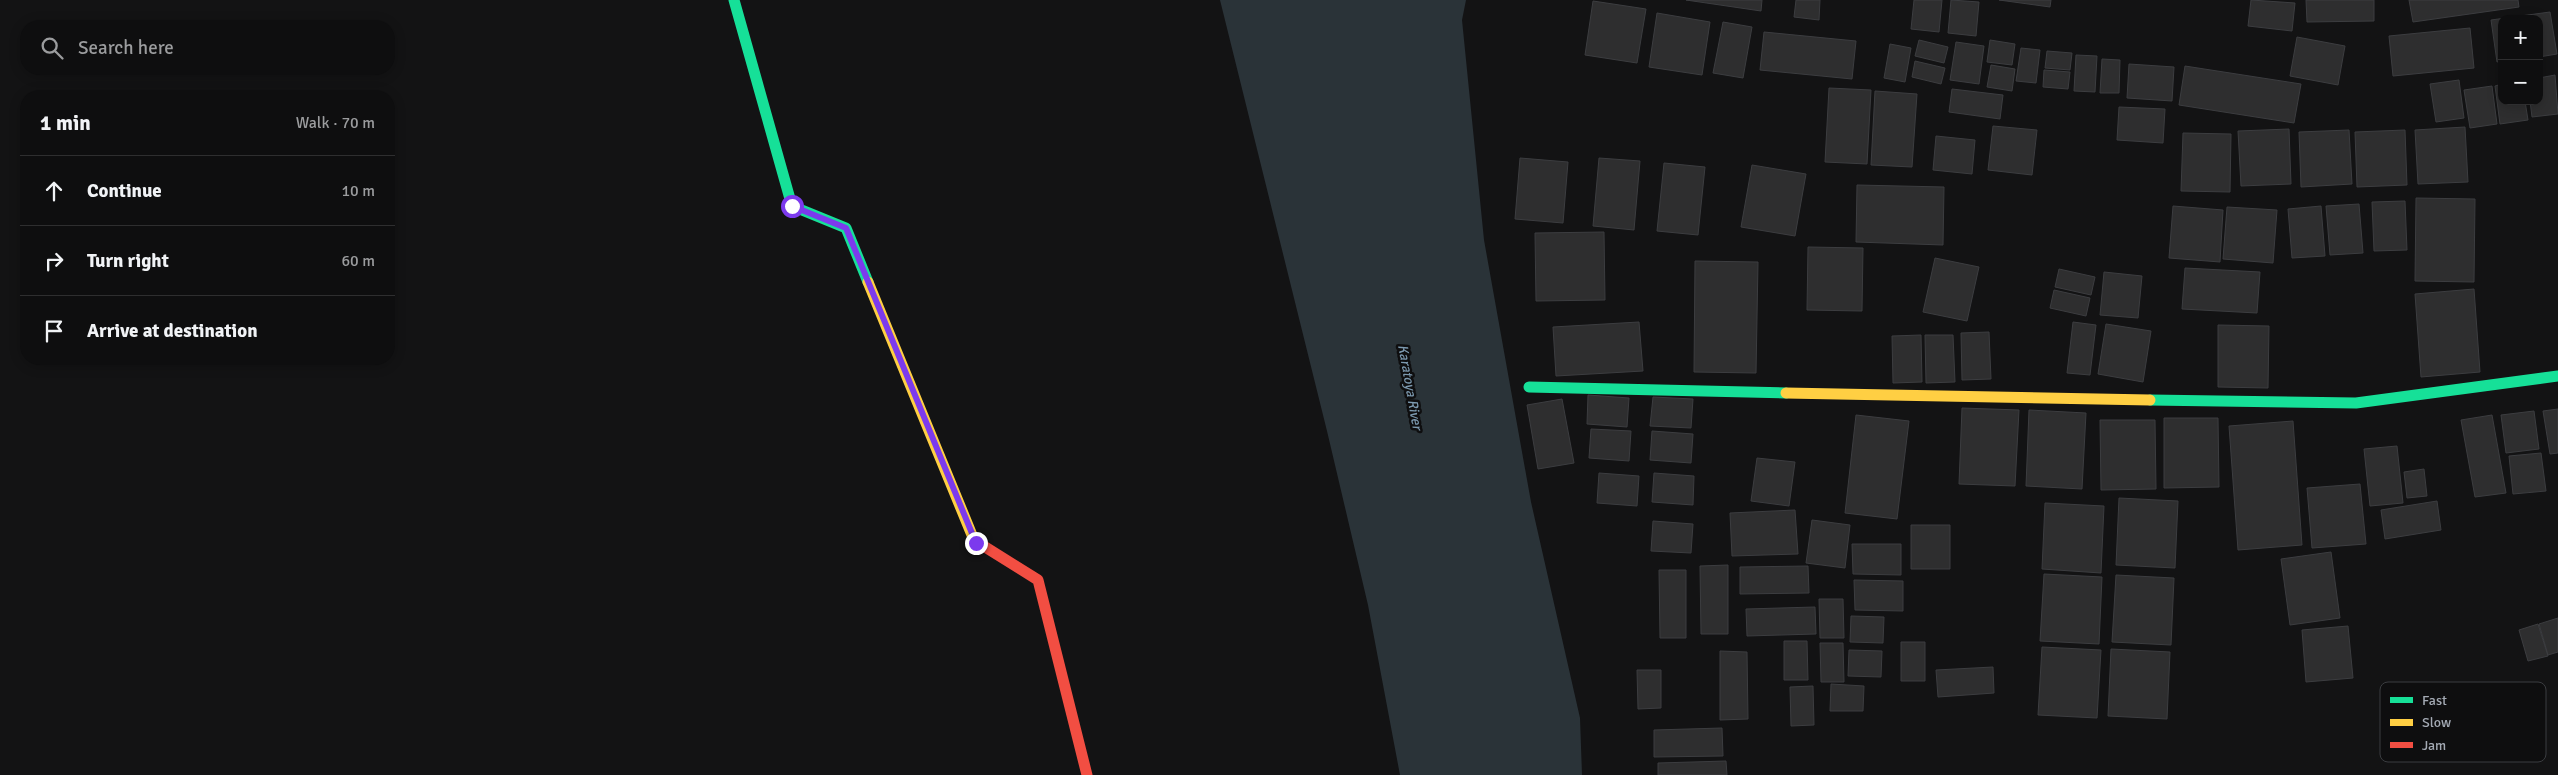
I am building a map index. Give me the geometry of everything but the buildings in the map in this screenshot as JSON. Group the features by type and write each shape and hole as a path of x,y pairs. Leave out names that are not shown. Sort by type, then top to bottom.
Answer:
{"street":[{"path":"734,0 792,206 846,228 976,543 1038,580 1087,775"},
{"path":"1529,387 2122,400 2356,403 2558,376"}],"water":[{"name":"Karatoya River","path":"1220,0 1466,0 1462,20 1484,240 1531,502 1580,718 1582,775 1400,775 1368,605 1327,431"}],"traffic: fast":[{"path":"734,0 792,206 846,228 868,282"},
{"path":"2150,400 2356,403 2558,376"},
{"path":"1529,387 1786,393"}],"traffic: slow":[{"path":"868,282 974,540"},
{"path":"1786,393 2150,400"}],"traffic: jam":[{"path":"974,540 1038,580 1087,775"}],"route":[{"path":"792,206 846,228 976,543"}]}
